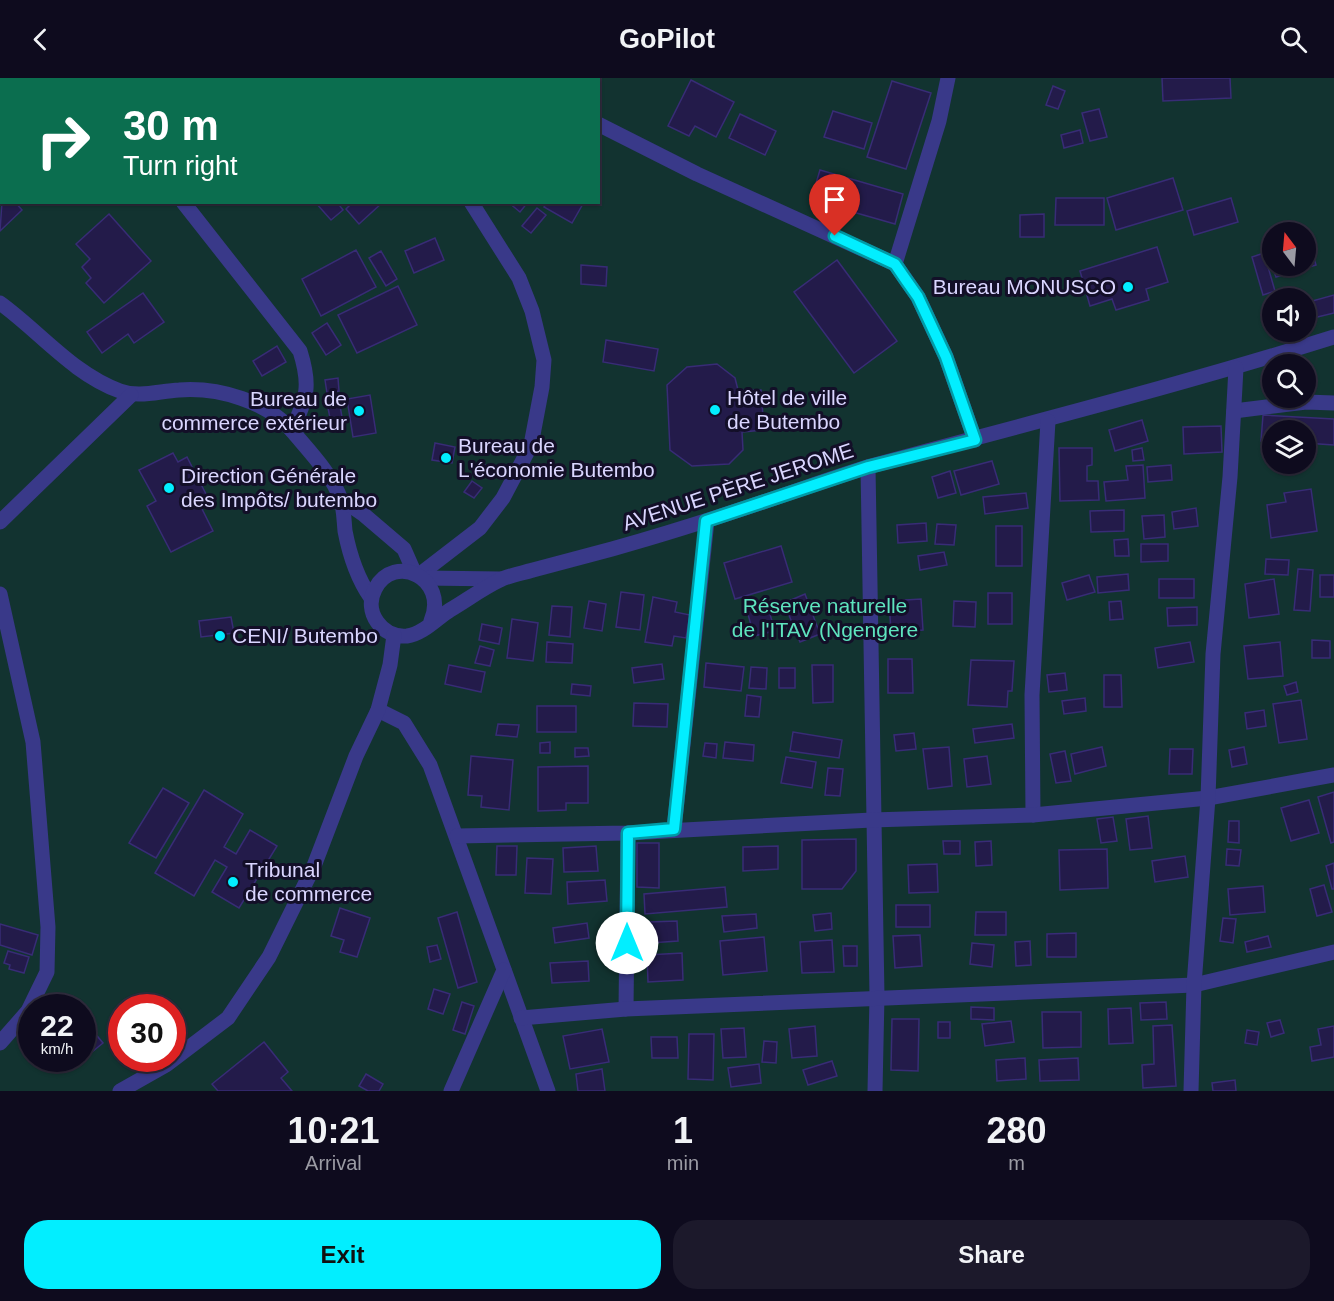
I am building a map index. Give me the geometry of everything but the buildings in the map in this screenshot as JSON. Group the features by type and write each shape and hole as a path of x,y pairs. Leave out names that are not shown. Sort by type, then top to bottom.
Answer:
{"street":[{"path":"895,264 939,121 948,78"},
{"path":"600,125 697,174 895,264 918,297 946,357 975,440"},
{"path":"185,204 300,351 306,370 306,398 292,430"},
{"path":"419,576 480,528 503,498 531,445 542,387 544,360 532,311 519,278 472,204"},
{"path":"0,303 91,377 131,395 179,390 214,390 261,409 292,430 325,471 341,499 346,533 358,578 372,598"},
{"name":"AVENUE PÈRE JEROME","path":"501,579 706,521 868,467 1048,421 1236,368 1334,337"},
{"path":"1191,1091 1194,985 1208,798 1213,654 1236,368"},
{"path":"0,522 131,395"},
{"path":"1234,411 1306,402 1334,403"},
{"path":"1033,815 1032,695 1048,421"},
{"path":"868,467 872,820 877,996 875,1091"},
{"path":"341,499 363,514 404,549 419,576 435,593 435,612 431,621"},
{"path":"674,829 706,521"},
{"path":"396,572 419,576 501,579 431,621 415,634 394,635 378,625 374,617 372,598 374,589 387,576 396,572"},
{"path":"0,594 33,742 48,927 46,972 28,1011 0,1043"},
{"path":"120,1091 166,1065 228,1018 269,957 314,866 356,756 378,710 390,664 394,635"},
{"path":"378,710 404,723 430,765 548,1091"},
{"path":"457,836 628,833 872,820 1033,815 1208,798 1334,775"},
{"path":"626,1009 628,833"},
{"path":"521,1018 626,1009 877,996 1194,985 1334,952"},
{"path":"451,1091 504,970"}],"green space":[{"name":"Réserve naturelle de l'ITAV (Ngengere","path":"600,78 1334,78 1334,1091 0,1091 0,204 600,204"}],"place":[{"name":"Bureau MONUSCO","path":"1128,287"},
{"name":"Hôtel de ville de Butembo","path":"715,410"},
{"name":"Bureau de commerce extérieur","path":"359,411"},
{"name":"Bureau de L'économie Butembo","path":"446,458"},
{"name":"Direction Générale des Impôts/ butembo","path":"169,488"},
{"name":"CENI/ Butembo","path":"220,636"},
{"name":"Tribunal de commerce","path":"233,882"}],"route":[{"path":"627,943 628,833 674,829 706,521 868,467 975,440 946,357 918,297 895,264 835,236"}]}
